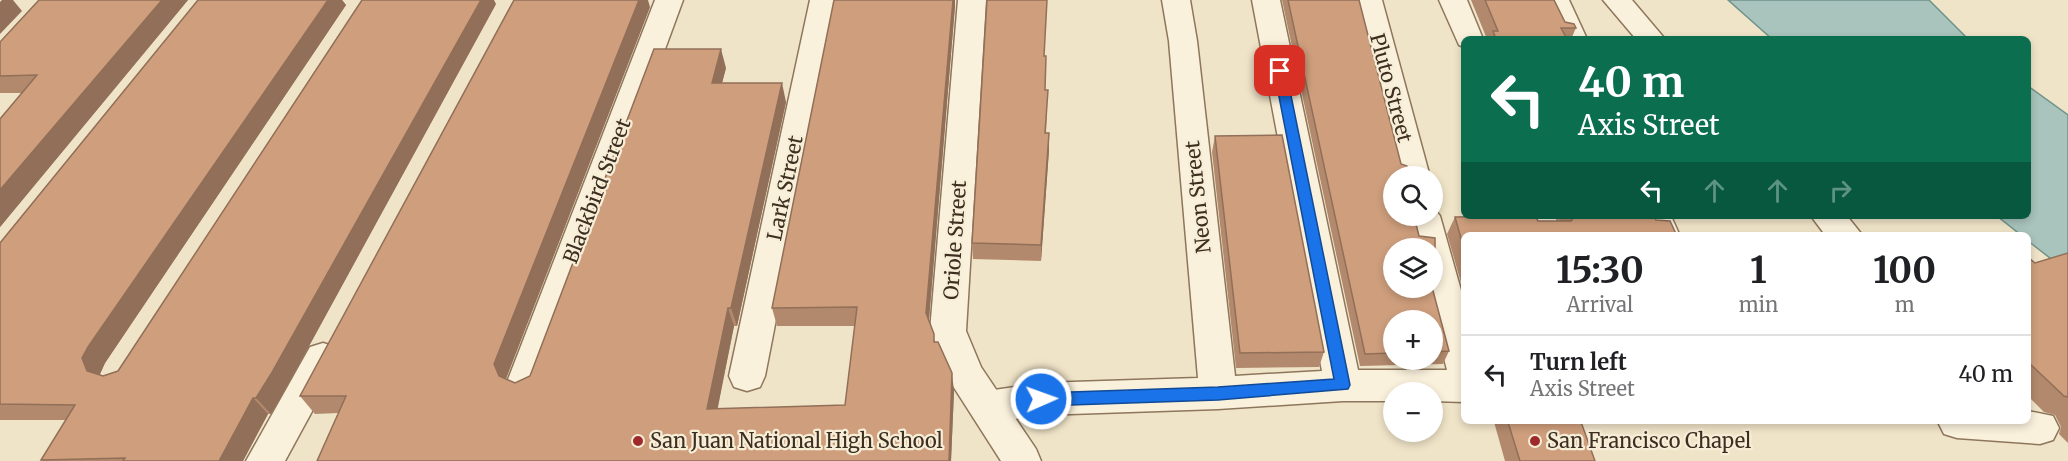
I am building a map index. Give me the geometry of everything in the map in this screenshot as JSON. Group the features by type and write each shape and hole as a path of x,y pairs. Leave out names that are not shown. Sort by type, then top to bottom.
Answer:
{"street":[{"name":"Blackbird Street","path":"525,382 669,0"},
{"name":"Lark Street","path":"747,376 824,0"},
{"name":"Oriole Street","path":"972,0 948,332 966,375 1022,461"},
{"name":"Neon Street","path":"1176,0 1183,41 1218,393"},
{"path":"1266,0 1343,385"},
{"name":"Pluto Street","path":"1368,0 1411,166"},
{"path":"1453,0 1468,36"},
{"path":"1555,0 1572,36"},
{"path":"1617,0 1648,36"},
{"path":"1830,219 1843,232"},
{"path":"1427,226 1461,356"},
{"path":"265,461 340,328"},
{"path":"987,407 1041,399 1218,393 1343,385 1461,386"}],"water":[{"path":"1728,0 1929,0 1965,36 1769,36"},
{"path":"2031,88 2068,115 2068,272 2031,243 2031,232 2017,232 2001,219 2031,219"}],"building":[{"path":"39,0 162,0 0,190 0,119 37,75 0,76 0,42"},
{"path":"198,0 328,0 88,347 82,358 87,371 103,376 118,371 362,0 481,0 271,374 256,398 253,398 219,461 123,461 125,458 41,460 75,405 0,404 0,243"},
{"path":"514,0 639,0 494,364 499,376 515,383 530,376 654,49 721,49 712,83 782,83 731,308 728,308 707,409 845,405 857,307 772,308 834,0 953,0 926,313 934,334 934,342 938,342 952,373 949,461 317,461 346,396 300,396"},
{"path":"987,0 1047,0 1044,56 1046,56 1045,90 1048,90 1045,133 1049,133 1041,245 972,243"},
{"path":"1288,0 1359,0 1401,164 1407,166 1383,166 1383,226 1416,226 1419,236 1435,238 1383,238 1383,298 1435,298 1438,310 1383,310 1383,353 1365,354"},
{"path":"1485,0 1554,0 1565,22 1574,24 1576,28 1561,28 1565,36 1495,36 1493,31 1498,31"},
{"path":"1282,135 1324,352 1240,353 1215,136"},
{"path":"1455,217 1461,217 1461,219 1537,219 1538,221 1656,219 1670,221 1675,232 1461,232 1461,238"},
{"path":"2068,253 2068,397 2064,396 2031,365 2031,260 2035,263"},
{"path":"1443,328 1449,351 1443,351"},
{"name":"San Francisco Chapel","path":"1509,424 1582,424 1595,461 1520,461"}],"place":[{"name":"San Juan National High School","path":"638,441"},
{"name":"San Francisco Chapel","path":"1535,441"}],"route":[{"path":"1041,399 1218,393 1343,385 1280,71"}]}
